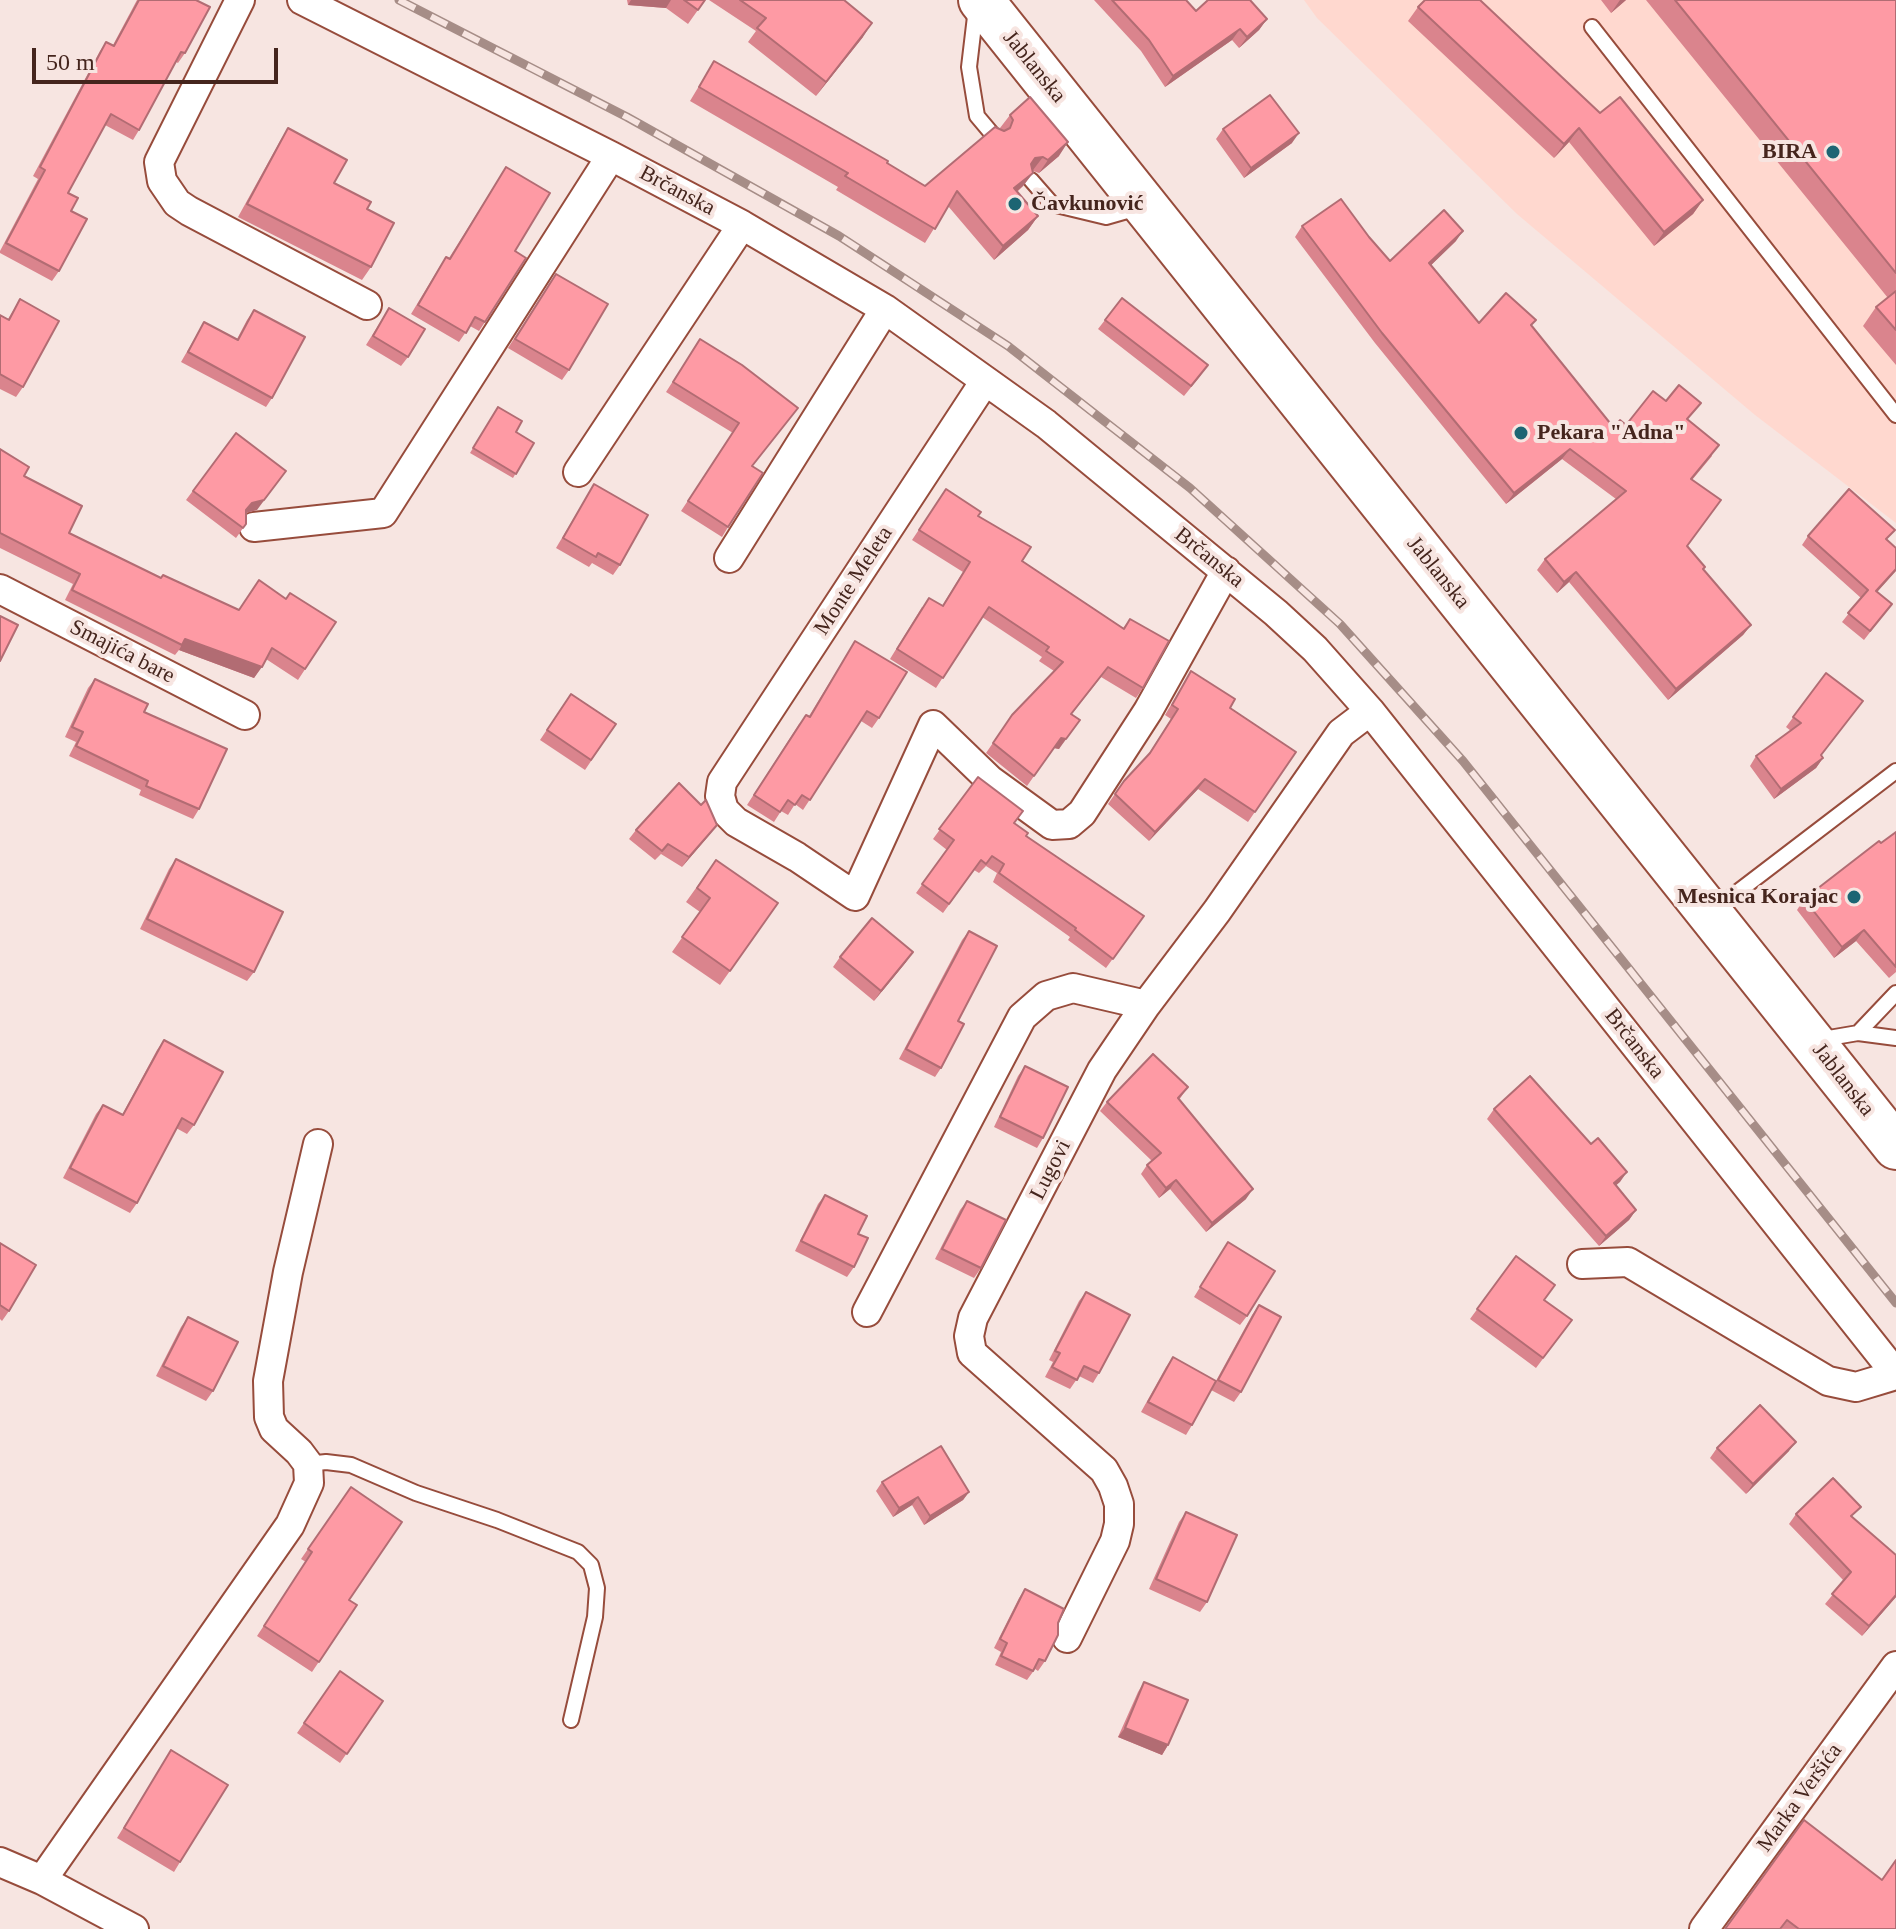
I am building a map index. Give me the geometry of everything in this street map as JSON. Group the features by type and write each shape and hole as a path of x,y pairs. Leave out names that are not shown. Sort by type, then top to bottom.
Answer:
{"main road":[{"name":"Jablanska","path":"979,0 1896,1147"}],"street":[{"path":"240,0 159,162 162,181 177,203 189,211 367,305"},
{"name":"Brčanska","path":"302,0 742,225 885,309 1046,424 1226,571 1315,649 1370,711 1896,1375"},
{"path":"254,527 383,513 611,156"},
{"path":"578,472 742,225"},
{"path":"729,558 885,309"},
{"name":"Monte Meleta","path":"985,381 722,782 720,796 724,810 736,822 797,857 855,896 933,725 990,780 1052,825 1069,824 1082,813 1148,711 1226,571"},
{"name":"Smajića bare","path":"0,589 245,715"},
{"name":"Lugovi","path":"1067,1638 1115,1541 1119,1504 1104,1470 972,1353 969,1336 973,1318 1102,1070 1341,733 1370,711"},
{"path":"867,1312 1022,1017 1046,996 1073,988 1146,1005"},
{"path":"42,1880 290,1525 309,1483 308,1464 274,1429 269,1417 268,1381 288,1272 318,1144"},
{"path":"1582,1264 1628,1262 1828,1381 1856,1387 1896,1375"},
{"name":"Marka Veršića","path":"1704,1929 1896,1666"},
{"path":"0,1862 42,1880 134,1929"}],"lane":[{"path":"979,0 969,67 977,116 993,135"},
{"path":"1592,27 1896,415"},
{"path":"1031,180 1052,204 1092,214 1106,217 1145,206"},
{"path":"1711,913 1896,771"},
{"path":"1858,1033 1896,993"},
{"path":"1812,1041 1858,1033 1896,1038"},
{"path":"308,1464 326,1462 351,1465 416,1493 578,1552 591,1565 597,1588 595,1617 571,1720"}],"shaded area":[{"path":"1304,0 1896,0 1896,523 1755,415 1517,214 1317,18"}],"building":[{"path":"139,0 196,0 210,7 185,53 181,52 139,130 111,114 68,193 78,198 71,211 87,219 59,271 6,243 45,170 40,167 106,42 114,46"},
{"path":"684,0 705,0 698,10"},
{"path":"740,0 844,0 872,23 826,82 757,28 766,18"},
{"path":"1112,0 1186,0 1196,11 1208,0 1250,0 1267,19 1247,37 1240,29 1173,76 1149,40"},
{"path":"1425,0 1480,0 1600,113 1620,97 1703,200 1664,232 1579,128 1564,144 1418,7"},
{"name":"BIRA","path":"1675,0 1896,0 1896,273"},
{"path":"714,61 888,161 925,186 995,127 1004,131 1010,128 1013,120 1010,115 1030,97 1068,142 1048,160 1035,158 1031,164 1033,173 1014,188 1038,216 1003,246 957,191 935,229 845,176 848,173 699,87"},
{"path":"1270,95 1299,133 1251,168 1223,129"},
{"path":"288,128 347,160 334,183 371,202 367,209 394,223 371,267 247,204"},
{"path":"506,167 550,193 515,251 526,258 485,322 475,317 466,333 418,305"},
{"path":"1341,199 1390,261 1444,210 1463,231 1429,263 1479,323 1506,293 1536,320 1531,325 1614,428 1620,420 1626,425 1653,391 1666,401 1679,385 1701,403 1687,419 1719,445 1691,479 1721,500 1687,546 1751,625 1676,689 1576,572 1564,582 1545,559 1626,491 1570,449 1514,493 1382,333 1302,226"},
{"path":"556,274 608,304 569,370 515,339"},
{"path":"1896,291 1896,330 1876,307"},
{"path":"1122,298 1208,365 1191,386 1105,320"},
{"path":"20,299 59,321 23,387 0,374 0,315 9,320"},
{"path":"389,308 425,329 408,357 373,336"},
{"path":"254,310 305,337 272,398 188,352 204,322 238,340"},
{"path":"700,339 742,365 798,408 752,466 763,473 728,527 688,501 739,423 673,382"},
{"path":"498,407 522,421 516,432 534,443 516,474 473,448"},
{"path":"236,433 286,471 264,500 252,503 246,510 243,528 193,491"},
{"path":"0,449 29,467 24,476 82,506 69,533 161,578 163,575 239,610 259,580 286,599 290,593 336,622 305,669 272,648 262,667 185,639 182,645 72,590 80,574 0,533"},
{"path":"594,484 648,515 620,565 598,553 596,557 563,538"},
{"path":"946,489 981,512 978,516 1031,547 1022,561 1124,629 1130,619 1169,641 1143,688 1108,667 1071,714 1080,720 1066,739 1061,738 1034,776 993,743 1012,715 1063,662 1046,651 1049,647 989,607 943,678 897,649 929,598 943,606 970,562 919,530"},
{"path":"1849,489 1895,530 1886,539 1896,548 1896,569 1876,591 1892,604 1870,631 1848,613 1868,590 1808,536"},
{"path":"0,616 18,625 0,661"},
{"path":"855,641 907,672 879,718 867,711 810,800 802,795 795,805 788,800 780,812 754,795 806,715 810,717"},
{"path":"1191,671 1235,699 1230,708 1296,752 1255,812 1205,779 1155,832 1115,794 1150,753 1178,709 1172,705"},
{"path":"1826,673 1863,701 1821,755 1823,758 1781,789 1756,756 1801,723 1793,717"},
{"path":"95,679 148,704 144,712 227,749 199,809 146,786 148,781 76,746 83,732 72,727"},
{"path":"571,694 616,724 591,760 547,730"},
{"path":"978,777 1023,811 1014,823 1028,833 1026,836 1144,916 1113,959 1076,928 999,873 1004,864 992,856 986,864 981,860 949,904 922,884 954,840 939,829"},
{"path":"679,783 701,805 706,800 717,825 689,857 668,844 662,851 636,830"},
{"name":"Mesnica Korajac","path":"1896,832 1896,967 1864,930 1842,947 1804,899 1879,841 1881,843"},
{"path":"176,859 283,912 254,972 147,919"},
{"path":"716,860 778,903 730,971 682,937 710,898 697,888"},
{"path":"872,918 913,952 881,991 840,957"},
{"path":"969,931 997,946 958,1021 964,1024 941,1068 906,1049"},
{"path":"164,1040 223,1072 194,1125 182,1118 137,1203 70,1168 103,1105 123,1115"},
{"path":"1153,1054 1188,1087 1178,1098 1253,1189 1212,1223 1176,1180 1166,1188 1147,1165 1161,1153 1107,1102"},
{"path":"1025,1066 1068,1087 1043,1138 1000,1117"},
{"path":"1530,1076 1591,1144 1598,1138 1627,1172 1614,1183 1636,1210 1606,1236 1494,1109"},
{"path":"825,1195 867,1216 858,1234 868,1238 854,1267 801,1241"},
{"path":"967,1201 1006,1220 981,1268 942,1249"},
{"path":"1228,1242 1275,1271 1247,1316 1200,1287"},
{"path":"0,1243 36,1265 9,1311 0,1305"},
{"path":"1516,1256 1555,1285 1544,1300 1572,1320 1543,1358 1477,1309"},
{"path":"1086,1292 1130,1315 1099,1373 1084,1366 1077,1380 1052,1367 1060,1353 1055,1351"},
{"path":"1259,1305 1281,1317 1241,1392 1218,1380"},
{"path":"188,1317 238,1342 213,1391 163,1366"},
{"path":"1173,1357 1216,1381 1192,1425 1148,1402"},
{"path":"1760,1405 1796,1442 1753,1484 1717,1448"},
{"path":"941,1446 969,1492 930,1516 918,1497 899,1508 882,1482"},
{"path":"1833,1478 1861,1507 1851,1516 1896,1555 1896,1595 1869,1626 1832,1594 1851,1572 1796,1514"},
{"path":"351,1487 402,1522 349,1600 357,1605 319,1662 264,1626 312,1552 308,1549"},
{"path":"1186,1512 1237,1535 1207,1602 1156,1579"},
{"path":"1025,1589 1064,1609 1058,1623 1058,1635 1045,1661 1039,1659 1033,1671 1001,1656 1007,1643 1000,1639"},
{"path":"340,1671 383,1701 347,1754 304,1723"},
{"path":"1144,1682 1188,1700 1168,1745 1125,1728"},
{"path":"171,1750 228,1785 180,1862 124,1828"},
{"path":"1804,1820 1882,1880 1896,1860 1896,1929 1799,1929 1787,1920 1780,1929 1725,1929"}],"railway":[{"path":"399,0 627,117 839,236 1008,346 1190,488 1340,624 1463,761 1896,1303"}],"place":[{"name":"BIRA","path":"1833,152"},
{"name":"Čavkunović","path":"1015,204"},
{"name":"Pekara \"Adna\"","path":"1521,433"},
{"name":"Mesnica Korajac","path":"1854,897"}]}
